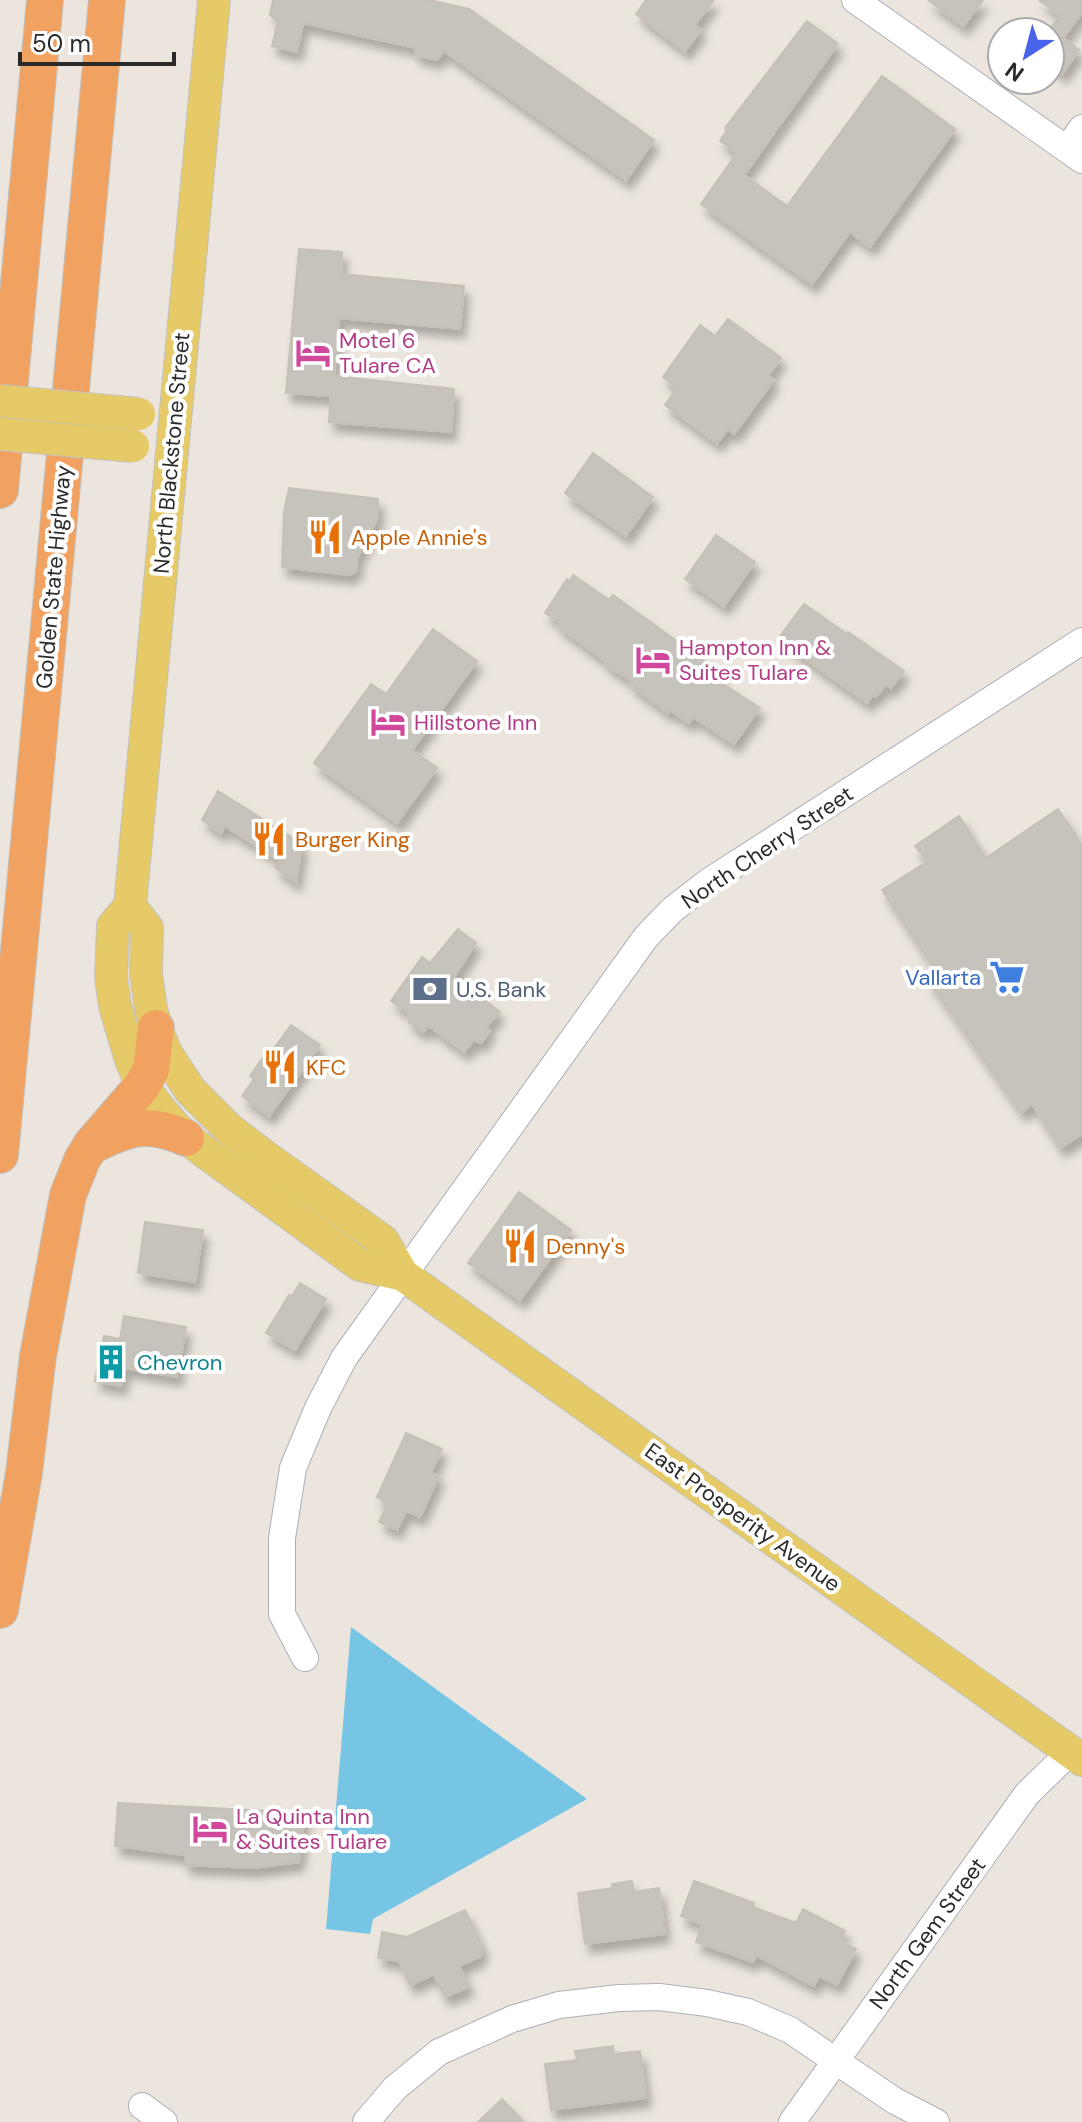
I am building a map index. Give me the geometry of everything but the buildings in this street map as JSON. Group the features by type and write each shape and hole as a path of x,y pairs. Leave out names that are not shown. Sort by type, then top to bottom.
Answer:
{"highway":[{"path":"0,490 45,0"},
{"name":"Golden State Highway","path":"0,1155 107,0"},
{"path":"0,1610 24,1473 38,1356 68,1195 91,1145 142,1086 151,1069 156,1028"},
{"path":"91,1145 134,1128 166,1129 186,1138"}],"main road":[{"name":"North Blackstone Street","path":"142,1086 123,1038 115,1006 111,977 113,926 130,906 214,0"},
{"path":"0,401 139,414 173,436"},
{"path":"0,434 133,446 173,436"},
{"path":"130,906 147,928 146,974 156,1028"},
{"name":"East Prosperity Avenue","path":"156,1028 179,1076 203,1105 263,1155 383,1241 403,1275"},
{"name":"East Prosperity Avenue","path":"142,1086 186,1138 360,1265 403,1275 1076,1756"}],"street":[{"path":"855,0 1077,146"},
{"name":"North Cherry Street","path":"305,1658 282,1614 282,1538 293,1468 318,1408 344,1358 646,937 672,910 708,882 1082,641"},
{"name":"North Gem Street","path":"792,2122 1027,1794 1076,1756"},
{"path":"366,2122 395,2088 439,2052 512,2019 559,2005 659,1997 748,2012 790,2030 895,2101 936,2122"},
{"path":"142,2106 164,2122"}],"water":[{"path":"351,1627 587,1799 373,1919 370,1934 326,1929"}],"place":[{"name":"Motel 6 Tulare CA","path":"313,353"},
{"name":"Apple Annie's","path":"325,537"},
{"name":"Hampton Inn & Suites Tulare","path":"653,660"},
{"name":"Hillstone Inn","path":"388,722"},
{"name":"Burger King","path":"269,839"},
{"name":"Vallarta","path":"1007,977"},
{"name":"U.S. Bank","path":"430,989"},
{"name":"KFC","path":"280,1067"},
{"name":"Denny's","path":"520,1246"},
{"name":"Chevron","path":"111,1362"},
{"name":"La Quinta Inn & Suites Tulare","path":"210,1829"}]}
